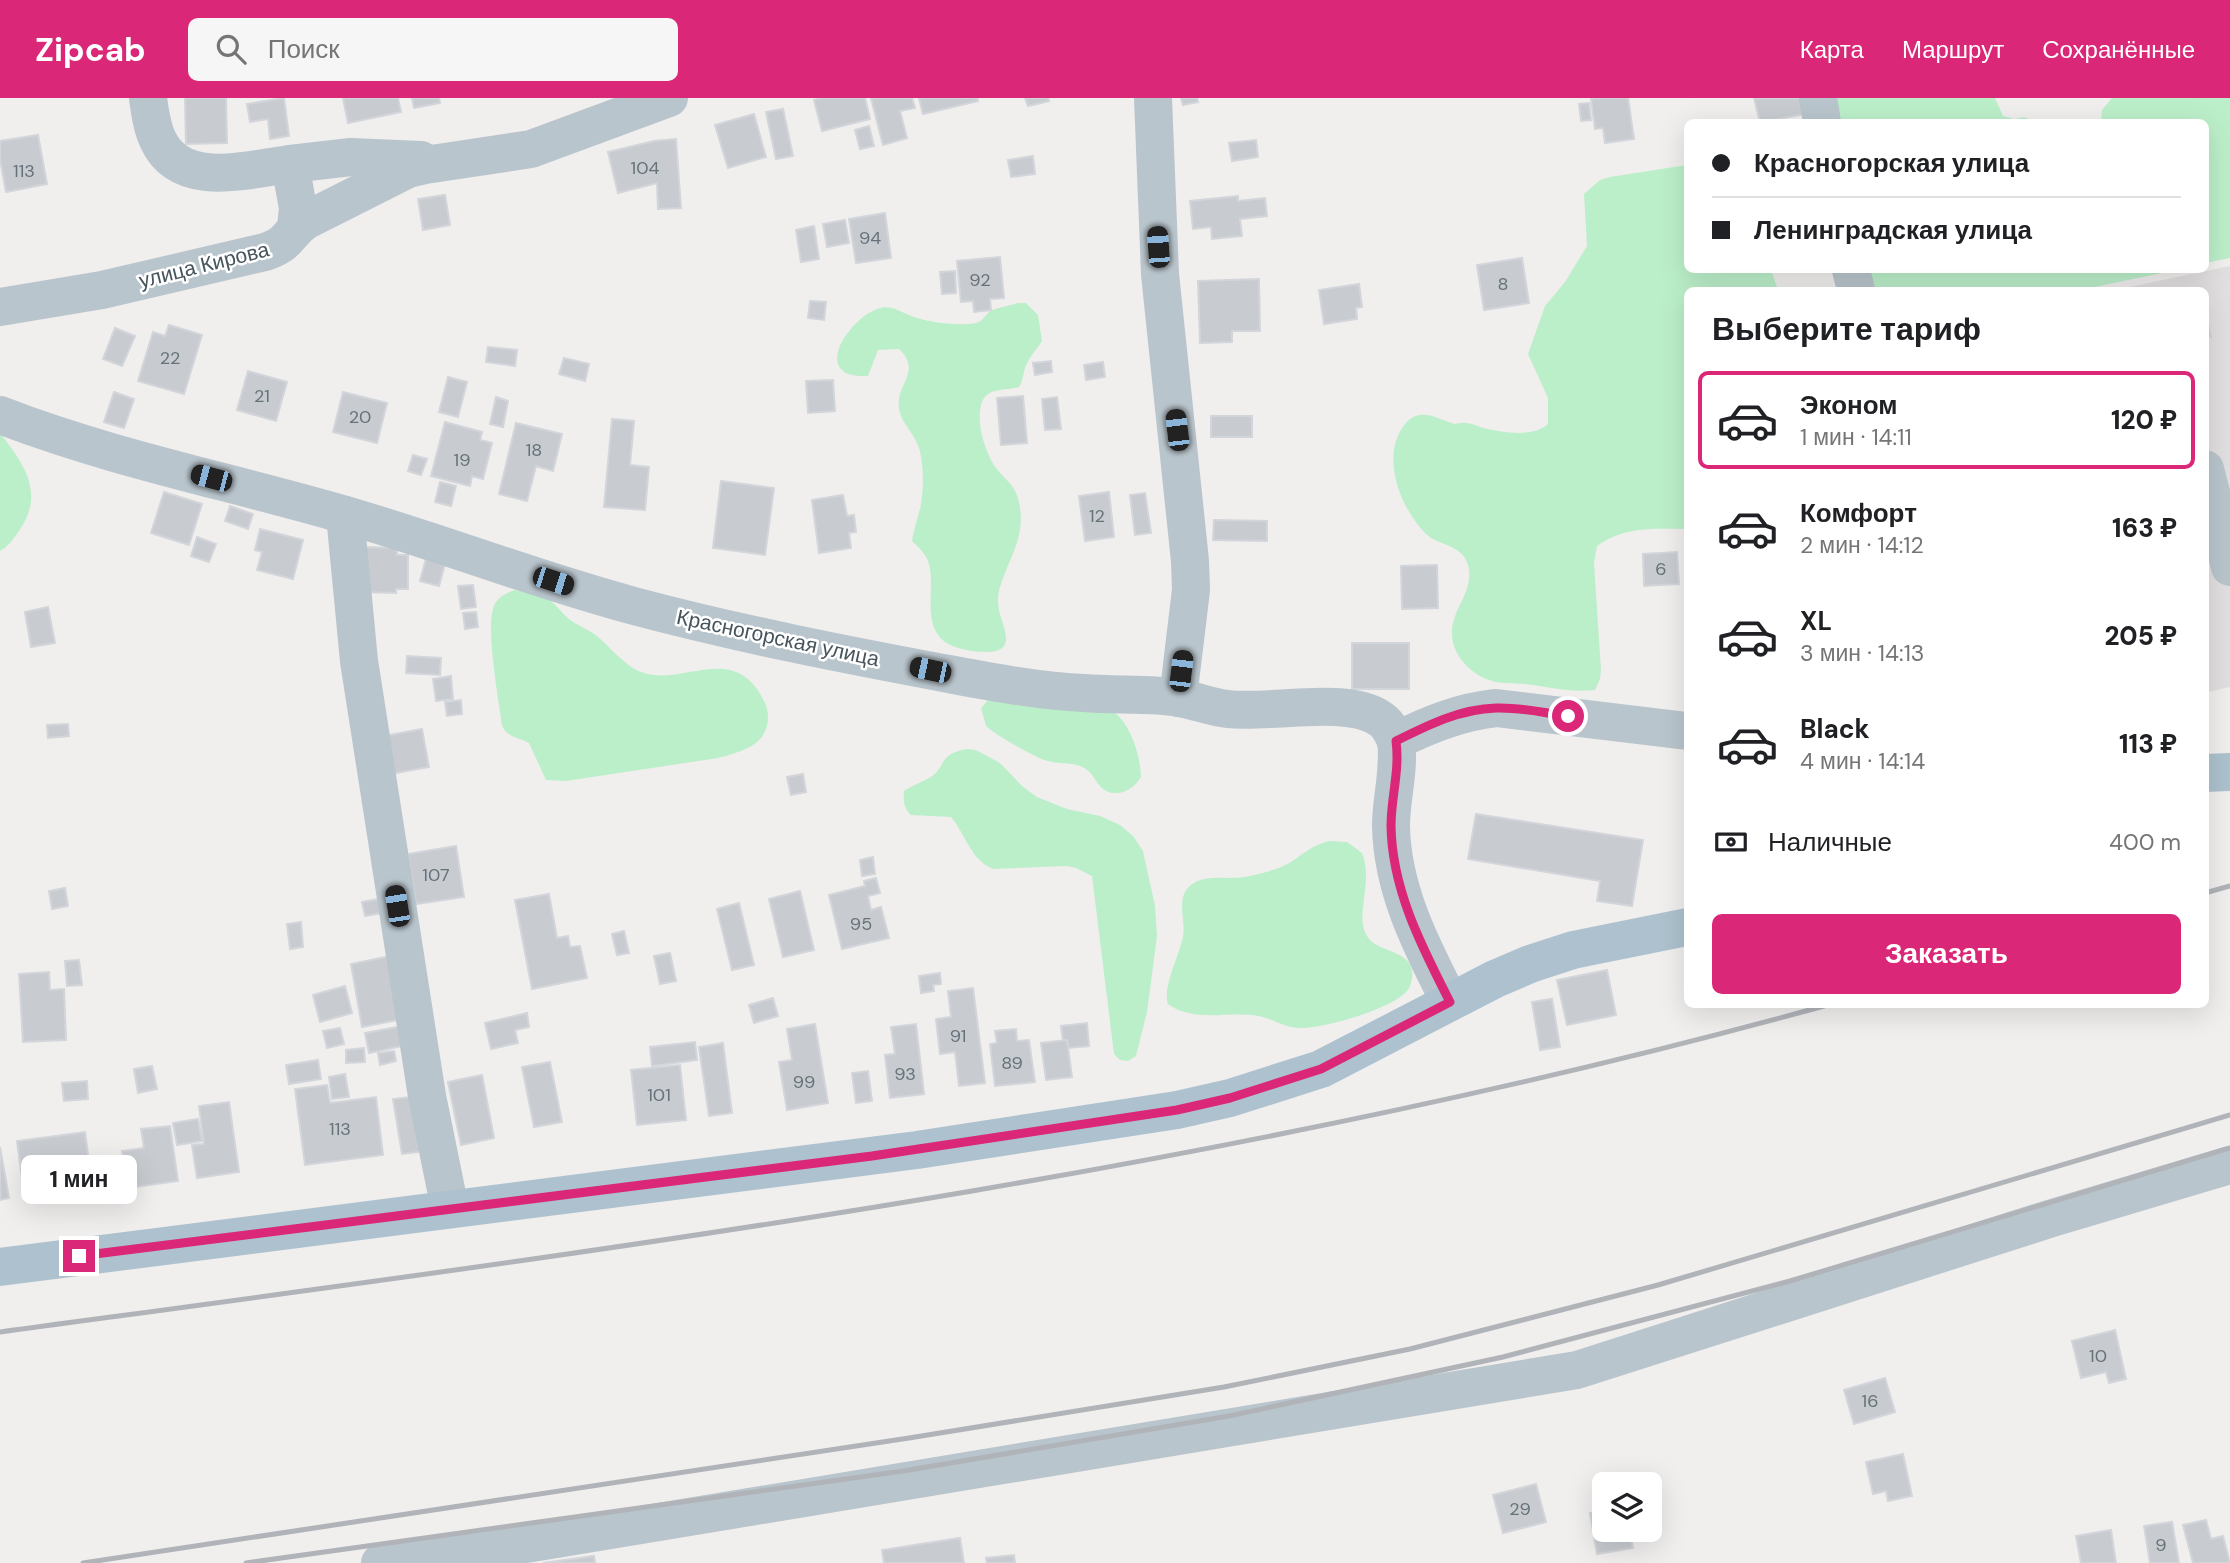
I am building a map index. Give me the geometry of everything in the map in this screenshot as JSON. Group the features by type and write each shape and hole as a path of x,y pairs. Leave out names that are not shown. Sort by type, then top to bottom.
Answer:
{"main road":[{"path":"2209,773 2230,772"},
{"path":"0,1266 917,1150 1177,1110 1230,1098 1321,1069 1495,979 1552,957 1623,939 1684,928"}],"street":[{"path":"148,98 157,140 168,156 182,167 200,173 351,157 444,162"},
{"name":"улица Кирова","path":"0,307 102,290 253,256 283,245 296,228 392,176 425,165 531,149 670,98"},
{"path":"1153,98 1160,274 1191,561 1191,590 1178,698"},
{"path":"1818,98 1822,119"},
{"path":"290,164 298,208 296,228"},
{"name":"Красногорская улица","path":"0,415 51,434 345,515 631,605 721,628 994,681 1069,692 1142,694 1178,698 1229,709 1306,706 1367,712 1381,718 1391,728 1396,741"},
{"path":"2209,485 2230,567"},
{"path":"345,515 359,661 426,1096 450,1209"},
{"path":"1450,1002 1413,926 1394,855 1391,805 1398,757 1396,741 1448,717 1472,710 1496,708 1684,731"},
{"path":"380,1563 526,1544 1577,1370 2049,1219 2230,1165"}],"shaded area":[{"path":"2230,266 2230,687 2209,692 2209,287 2129,287 2196,273 2209,273 2209,270"}],"green space":[{"path":"1830,98 1995,98 2003,116 2014,119 1833,119"},
{"path":"2112,98 2230,98 2230,258 2209,262 2209,119 2101,119 2102,110"},
{"path":"1684,165 1684,273 1772,273 1777,287 1684,287 1684,529 1629,532 1597,546 1594,563 1601,670 1595,690 1569,690 1497,682 1482,677 1458,655 1452,632 1455,615 1468,583 1468,565 1456,549 1426,534 1408,510 1396,480 1394,450 1406,423 1418,415 1511,433 1535,431 1548,424 1548,398 1528,354 1545,306 1565,282 1587,246 1584,194 1600,180"},
{"path":"1870,273 2162,273 2094,287 1874,287"},
{"path":"1026,303 1038,315 1042,341 1027,363 1019,387 988,394 982,402 980,418 988,454 1017,496 1021,525 999,593 998,607 1005,631 1005,643 996,651 976,651 949,644 937,634 931,615 928,561 912,541 921,502 923,478 919,448 899,409 909,365 906,357 899,349 878,350 868,376 850,374 841,368 837,359 845,336 865,315 877,309 892,308 923,320 962,324 979,322 992,310"},
{"path":"0,433 24,468 29,480 31,505 13,540 0,551"},
{"path":"515,590 546,598 569,619 597,636 633,668 650,674 667,675 721,669 737,672 752,683 765,703 768,721 764,734 747,749 718,758 566,781 546,780 529,743 510,735 502,726 492,647 492,616 498,600"},
{"path":"989,699 1113,711 1125,724 1133,741 1141,777 1126,791 1109,792 1101,787 1086,769 1048,761 1026,751 986,726 981,708"},
{"path":"967,749 976,750 1000,763 1037,797 1067,809 1100,816 1120,825 1133,836 1143,851 1155,906 1157,936 1147,1012 1136,1056 1128,1061 1120,1060 1114,1054 1092,876 1067,866 993,869 974,853 951,817 911,815 905,807 904,791 935,774 951,754"},
{"path":"1329,841 1347,842 1362,853 1366,875 1362,919 1364,928 1373,942 1405,958 1410,965 1410,986 1404,994 1359,1016 1309,1028 1292,1027 1252,1015 1198,1015 1177,1010 1168,1004 1167,989 1184,930 1182,902 1186,890 1204,879 1243,877 1281,867 1313,847"}],"building":[{"path":"185,98 226,98 227,143 186,144"},
{"path":"284,98 289,136 270,139 268,119 250,122 247,104"},
{"path":"343,98 398,98 401,112 348,123"},
{"path":"412,98 439,98 440,103 414,108"},
{"path":"865,98 870,119 822,131 814,100"},
{"path":"871,98 912,98 915,108 900,111 907,138 883,145"},
{"path":"919,98 977,98 978,101 923,114"},
{"path":"1025,98 1048,98 1049,101 1028,106"},
{"path":"1181,98 1197,98 1198,102 1183,105"},
{"path":"1628,98 1634,139 1605,143 1603,128 1595,129 1591,99"},
{"path":"1754,98 1803,98 1806,114 1759,119"},
{"path":"1589,103 1591,120 1581,121 1579,104"},
{"path":"783,109 793,156 776,159 766,112"},
{"path":"754,114 766,157 728,168 715,125"},
{"path":"869,126 874,146 860,149 855,130"},
{"path":"38,135 47,184 6,192 0,159 0,141"},
{"path":"676,139 681,208 658,209 657,183 618,193 608,152 654,141"},
{"path":"1256,140 1258,157 1232,161 1229,143"},
{"path":"1033,156 1035,174 1011,177 1008,160"},
{"path":"445,195 450,225 423,230 418,199"},
{"path":"1238,196 1238,201 1265,198 1267,216 1240,219 1242,236 1212,239 1211,227 1193,229 1190,201"},
{"path":"885,213 891,258 856,263 849,219"},
{"path":"845,220 849,243 827,247 823,224"},
{"path":"814,226 819,259 801,262 796,230"},
{"path":"1000,257 1004,298 990,299 991,310 974,312 973,301 961,302 957,261"},
{"path":"1522,258 1529,303 1484,310 1477,265"},
{"path":"955,271 956,293 942,294 940,272"},
{"path":"1259,279 1260,331 1232,331 1232,342 1200,343 1198,281"},
{"path":"1359,284 1362,307 1356,308 1357,319 1324,324 1319,290"},
{"path":"810,301 826,302 824,320 808,318"},
{"path":"169,325 202,335 184,394 138,381 153,332 165,336"},
{"path":"115,328 135,336 122,366 103,359"},
{"path":"488,347 517,350 515,366 486,362"},
{"path":"564,358 589,364 585,381 559,374"},
{"path":"1051,361 1052,372 1035,375 1033,363"},
{"path":"1103,362 1105,377 1086,380 1084,365"},
{"path":"248,371 287,382 276,421 237,410"},
{"path":"448,377 467,382 458,417 439,412"},
{"path":"833,380 835,411 808,413 806,381"},
{"path":"114,392 134,399 124,428 104,422"},
{"path":"343,392 387,403 377,443 333,432"},
{"path":"1023,396 1027,443 1001,445 997,398"},
{"path":"496,397 508,401 503,427 490,424"},
{"path":"1057,397 1061,429 1045,430 1042,399"},
{"path":"1211,416 1252,416 1252,437 1211,437"},
{"path":"612,419 634,421 630,465 649,467 645,510 604,507"},
{"path":"445,422 482,432 480,440 492,443 483,479 472,476 470,486 431,476"},
{"path":"516,423 562,434 553,471 536,466 527,501 499,494"},
{"path":"413,455 427,459 421,475 408,471"},
{"path":"721,481 774,488 765,555 713,548"},
{"path":"440,482 456,486 451,506 435,502"},
{"path":"164,492 202,504 189,545 151,533"},
{"path":"1109,492 1114,537 1085,541 1079,496"},
{"path":"1145,493 1151,533 1135,535 1130,495"},
{"path":"843,495 847,516 854,515 856,532 849,533 851,548 819,553 812,500"},
{"path":"230,506 253,514 248,529 225,521"},
{"path":"1214,520 1267,521 1267,541 1213,540"},
{"path":"260,529 303,540 293,579 257,570 262,552 255,550"},
{"path":"197,537 216,544 209,562 191,556"},
{"path":"365,547 397,548 397,555 408,555 408,589 396,589 396,593 364,592"},
{"path":"1677,552 1679,584 1644,586 1643,554"},
{"path":"427,555 446,560 439,586 420,581"},
{"path":"1437,565 1438,608 1402,609 1401,566"},
{"path":"473,585 476,607 461,609 458,586"},
{"path":"48,607 55,643 31,647 25,612"},
{"path":"476,612 478,627 465,629 463,613"},
{"path":"1352,643 1409,643 1409,689 1352,689"},
{"path":"407,656 441,658 440,675 406,673"},
{"path":"451,676 453,699 436,701 433,679"},
{"path":"461,700 462,714 447,716 445,702"},
{"path":"68,724 69,736 48,738 47,725"},
{"path":"422,729 429,767 390,774 384,736"},
{"path":"803,774 806,792 791,795 787,777"},
{"path":"1476,814 1643,840 1632,906 1597,901 1600,881 1468,859"},
{"path":"456,846 464,897 416,904 408,854"},
{"path":"873,857 875,874 862,876 860,860"},
{"path":"876,878 880,893 868,896 871,910 881,907 889,938 842,949 829,895 865,886 864,881"},
{"path":"65,888 68,906 52,909 49,891"},
{"path":"800,891 814,950 783,957 769,899"},
{"path":"549,894 557,938 568,936 570,947 580,946 587,978 532,989 515,900"},
{"path":"384,898 387,912 365,916 362,902"},
{"path":"739,903 754,965 732,970 717,909"},
{"path":"301,922 303,947 290,949 287,924"},
{"path":"624,931 629,953 617,955 612,934"},
{"path":"670,953 676,981 660,984 654,956"},
{"path":"391,956 403,1019 362,1027 351,964"},
{"path":"79,960 82,985 67,986 65,961"},
{"path":"1607,970 1616,1015 1567,1025 1557,980"},
{"path":"49,972 50,990 64,989 66,1040 23,1042 19,974"},
{"path":"940,973 941,984 933,985 934,991 921,993 919,976"},
{"path":"345,986 352,1013 320,1022 313,995"},
{"path":"973,988 985,1083 959,1086 955,1052 940,1054 936,1019 951,1017 948,991"},
{"path":"773,998 778,1016 754,1023 749,1005"},
{"path":"1552,999 1560,1047 1540,1050 1532,1002"},
{"path":"527,1013 529,1027 515,1030 518,1043 491,1049 485,1023"},
{"path":"1087,1023 1089,1046 1068,1048 1067,1040 1063,1041 1061,1026"},
{"path":"815,1024 828,1103 787,1110 779,1062 792,1060 787,1029"},
{"path":"916,1024 924,1094 890,1098 885,1055 895,1054 891,1027"},
{"path":"403,1026 407,1045 369,1053 365,1033"},
{"path":"340,1028 344,1044 327,1048 323,1031"},
{"path":"1016,1029 1017,1041 1029,1040 1035,1082 995,1086 990,1044 997,1043 995,1031"},
{"path":"1067,1040 1072,1077 1046,1080 1041,1043"},
{"path":"695,1042 697,1060 652,1066 650,1047"},
{"path":"723,1043 732,1113 709,1116 699,1047"},
{"path":"364,1048 365,1062 346,1063 346,1050"},
{"path":"394,1051 396,1061 380,1065 378,1053"},
{"path":"318,1060 321,1079 289,1084 286,1065"},
{"path":"550,1062 562,1122 534,1127 522,1067"},
{"path":"680,1065 686,1120 637,1125 631,1070"},
{"path":"152,1066 157,1089 138,1093 134,1069"},
{"path":"868,1071 872,1101 856,1103 852,1073"},
{"path":"345,1074 349,1097 332,1099 329,1077"},
{"path":"482,1075 494,1138 461,1145 448,1082"},
{"path":"87,1081 88,1099 64,1101 62,1083"},
{"path":"327,1085 330,1103 376,1097 383,1155 305,1165 295,1089"},
{"path":"418,1096 427,1151 402,1154 393,1099"},
{"path":"229,1102 239,1172 197,1178 192,1145 204,1144 199,1106"},
{"path":"198,1119 202,1141 177,1145 173,1123"},
{"path":"170,1126 178,1181 127,1188 122,1151 144,1148 141,1129"},
{"path":"85,1132 93,1192 25,1201 17,1141"},
{"path":"0,1147 9,1198 0,1200"},
{"path":"2115,1330 2126,1379 2109,1383 2106,1372 2081,1378 2072,1341"},
{"path":"1885,1378 1895,1412 1854,1424 1844,1390"},
{"path":"1903,1454 1912,1496 1888,1501 1886,1491 1873,1494 1866,1462"},
{"path":"1536,1484 1546,1522 1503,1533 1493,1495"},
{"path":"2206,1520 2211,1539 2223,1536 2230,1563 2193,1563 2183,1525"},
{"path":"2172,1522 2179,1563 2150,1563 2144,1526"},
{"path":"2111,1530 2116,1563 2081,1563 2076,1536"},
{"path":"960,1538 964,1563 884,1563 882,1550"},
{"path":"1595,1542 1632,1542 1633,1548 1597,1554"},
{"path":"1014,1555 1015,1563 987,1563 986,1558"},
{"path":"594,1556 595,1563 543,1563"}],"railway":[{"path":"2209,892 2230,886"},
{"path":"0,1332 691,1236 1150,1159 1379,1114 1606,1063 1816,1008"},
{"path":"83,1563 909,1438 1224,1387 1410,1349 1658,1285 2230,1115"},
{"path":"246,1563 903,1471 1229,1416 1503,1357 1790,1281 2230,1148"}],"route":[{"path":"79,1256 917,1150 1119,1120 1230,1098 1321,1069 1450,1002 1413,926 1394,855 1391,805 1398,757 1396,741 1423,727 1472,710 1520,709 1568,716"}]}
